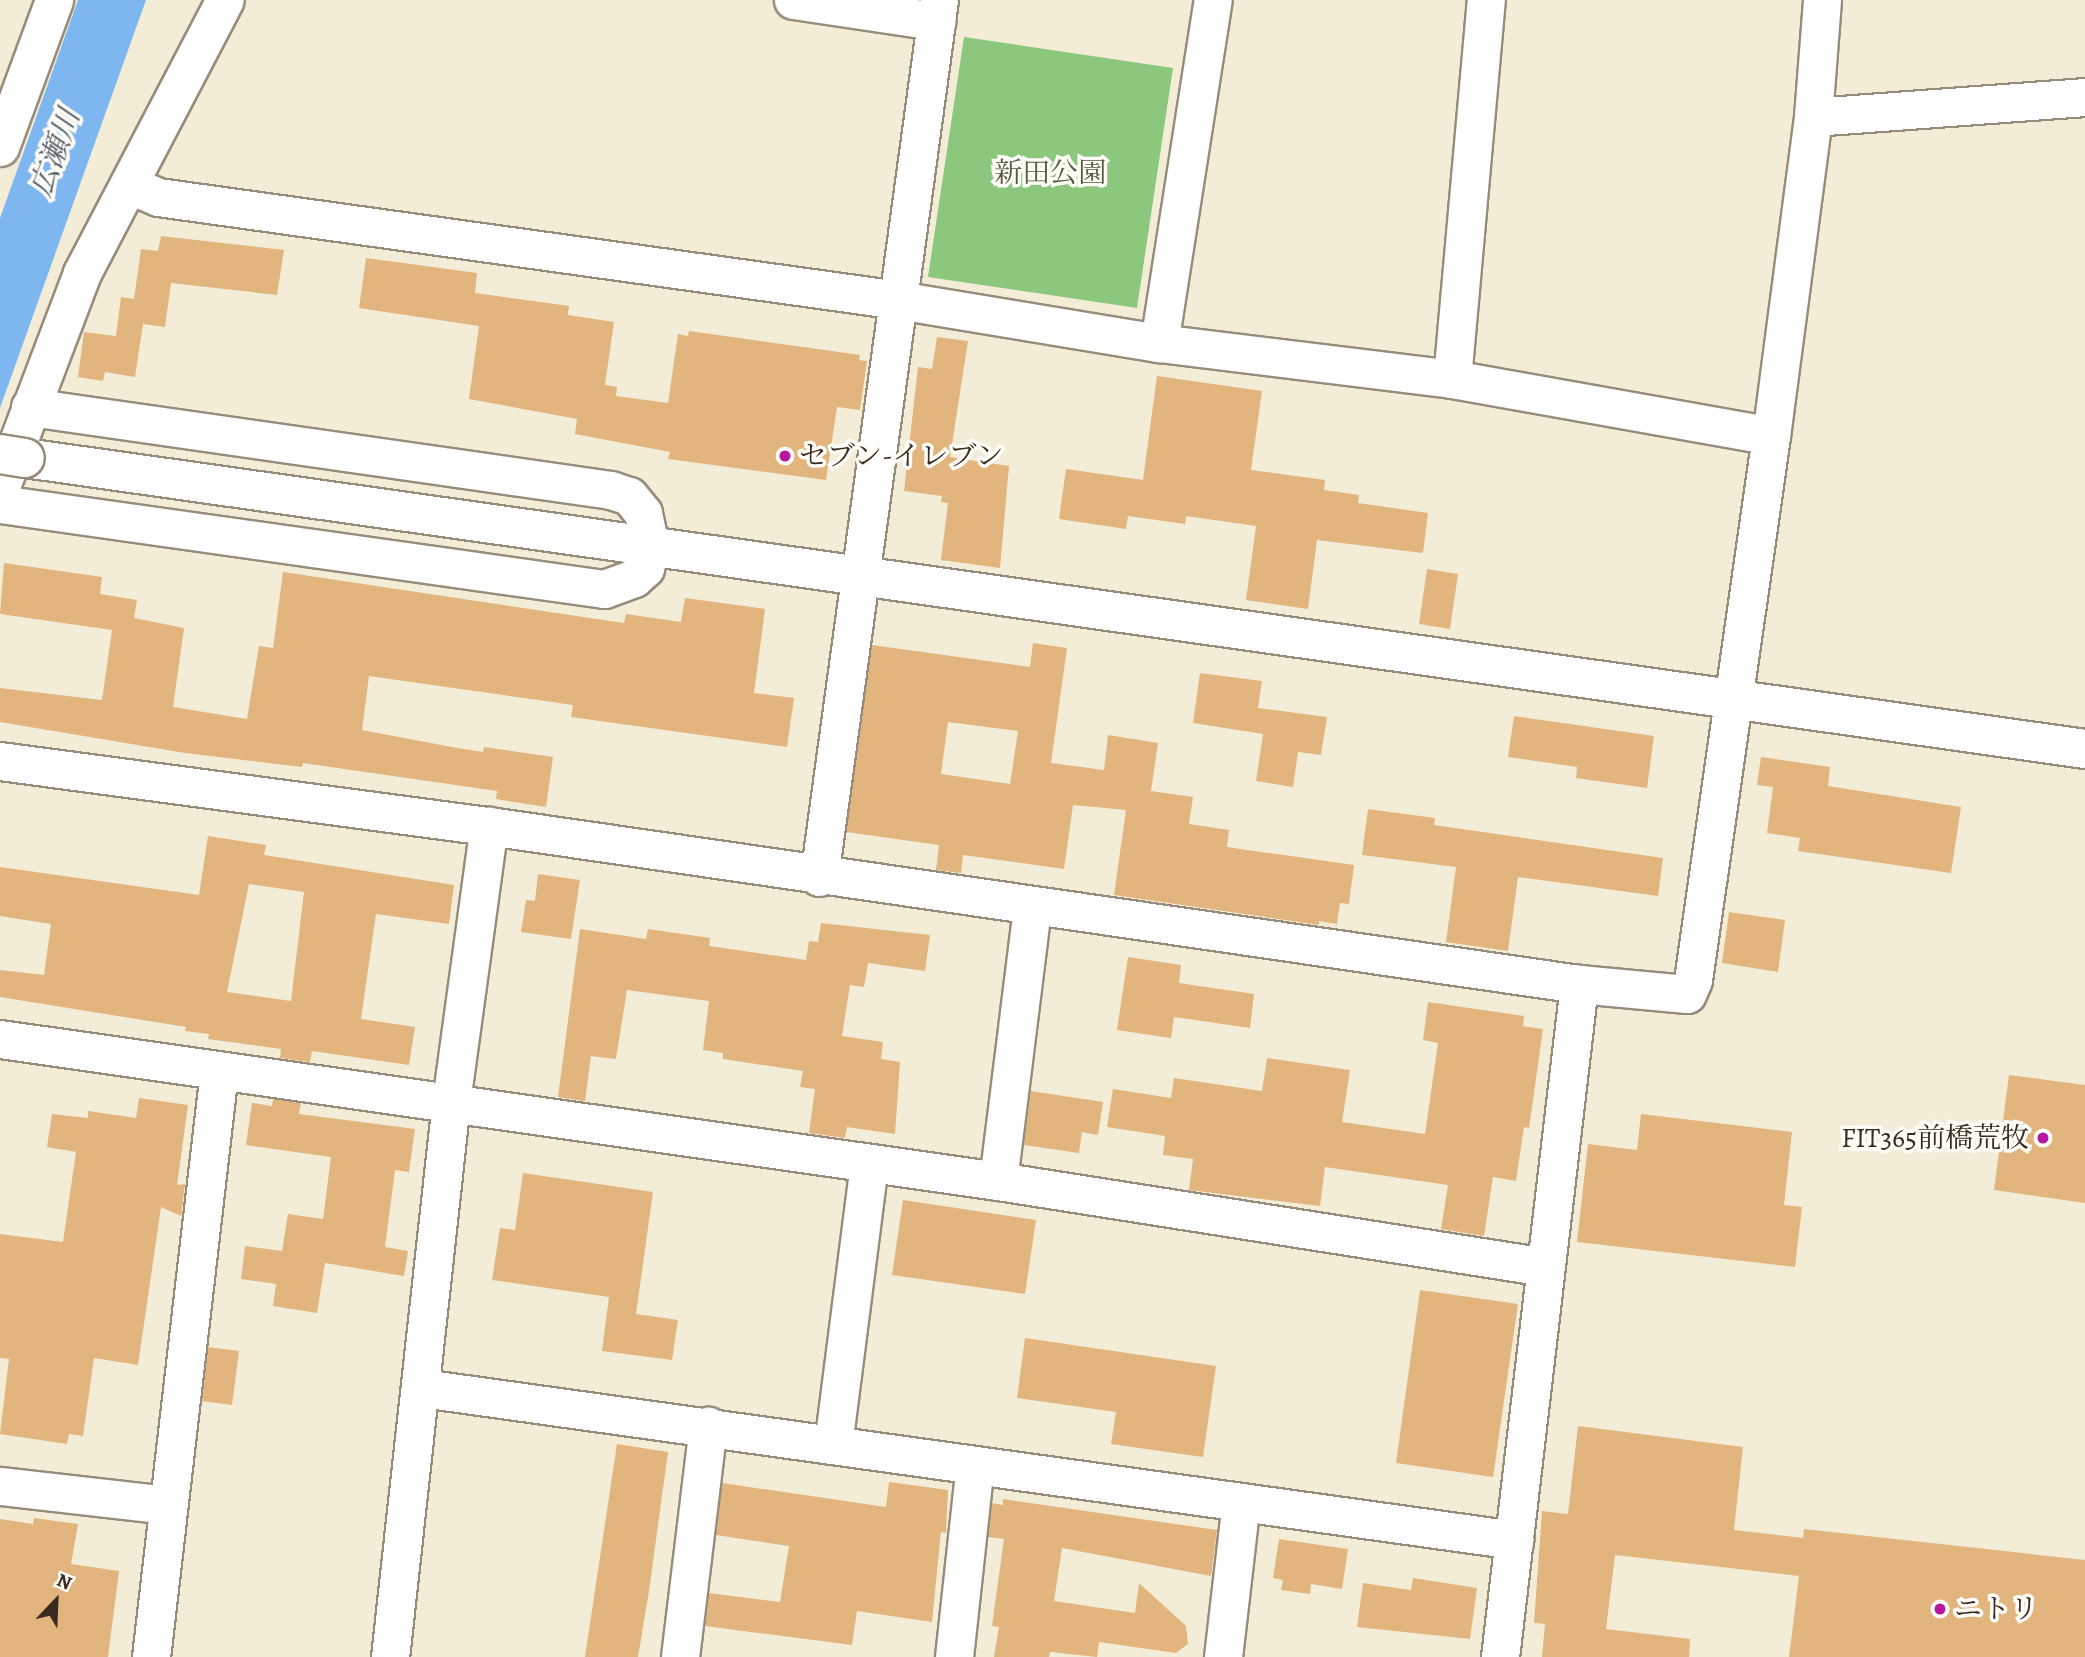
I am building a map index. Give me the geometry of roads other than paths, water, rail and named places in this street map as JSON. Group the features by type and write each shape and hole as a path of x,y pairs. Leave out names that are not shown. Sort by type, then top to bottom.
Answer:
{"street":[{"path":"0,147 54,0"},
{"path":"0,489 82,273 225,0"},
{"path":"793,0 938,10 819,877"},
{"path":"1159,343 1213,0"},
{"path":"1452,379 1486,0"},
{"path":"0,761 489,827 1032,908 1579,984 1687,993 1771,436 1813,117 1822,0"},
{"path":"1813,117 2085,97"},
{"path":"130,185 158,197 898,300 1159,343 1452,379 1771,436"},
{"path":"0,503 559,584 616,587 645,568 650,546 643,513 629,496 30,407"},
{"path":"13,456 2085,749"},
{"path":"390,1657 422,1388 451,1102 489,827"},
{"path":"998,1181 1032,908"},
{"path":"1500,1657 1579,984"},
{"path":"0,1039 998,1181 1545,1268"},
{"path":"150,1657 219,1071"},
{"path":"833,1445 869,1164"},
{"path":"422,1388 1514,1540"},
{"path":"680,1657 708,1426"},
{"path":"954,1657 975,1465"},
{"path":"0,1486 168,1505"},
{"path":"1223,1657 1241,1502"}],"water":[{"name":"広瀬川","path":"78,0 146,0 0,408 0,218"}],"place":[{"name":"セブン-イレブン","path":"785,456"},
{"name":"FIT365前橋荒牧","path":"2043,1138"},
{"name":"ニトリ","path":"1940,1609"}],"park label":[{"name":"新田公園","path":"1050,173"}]}
